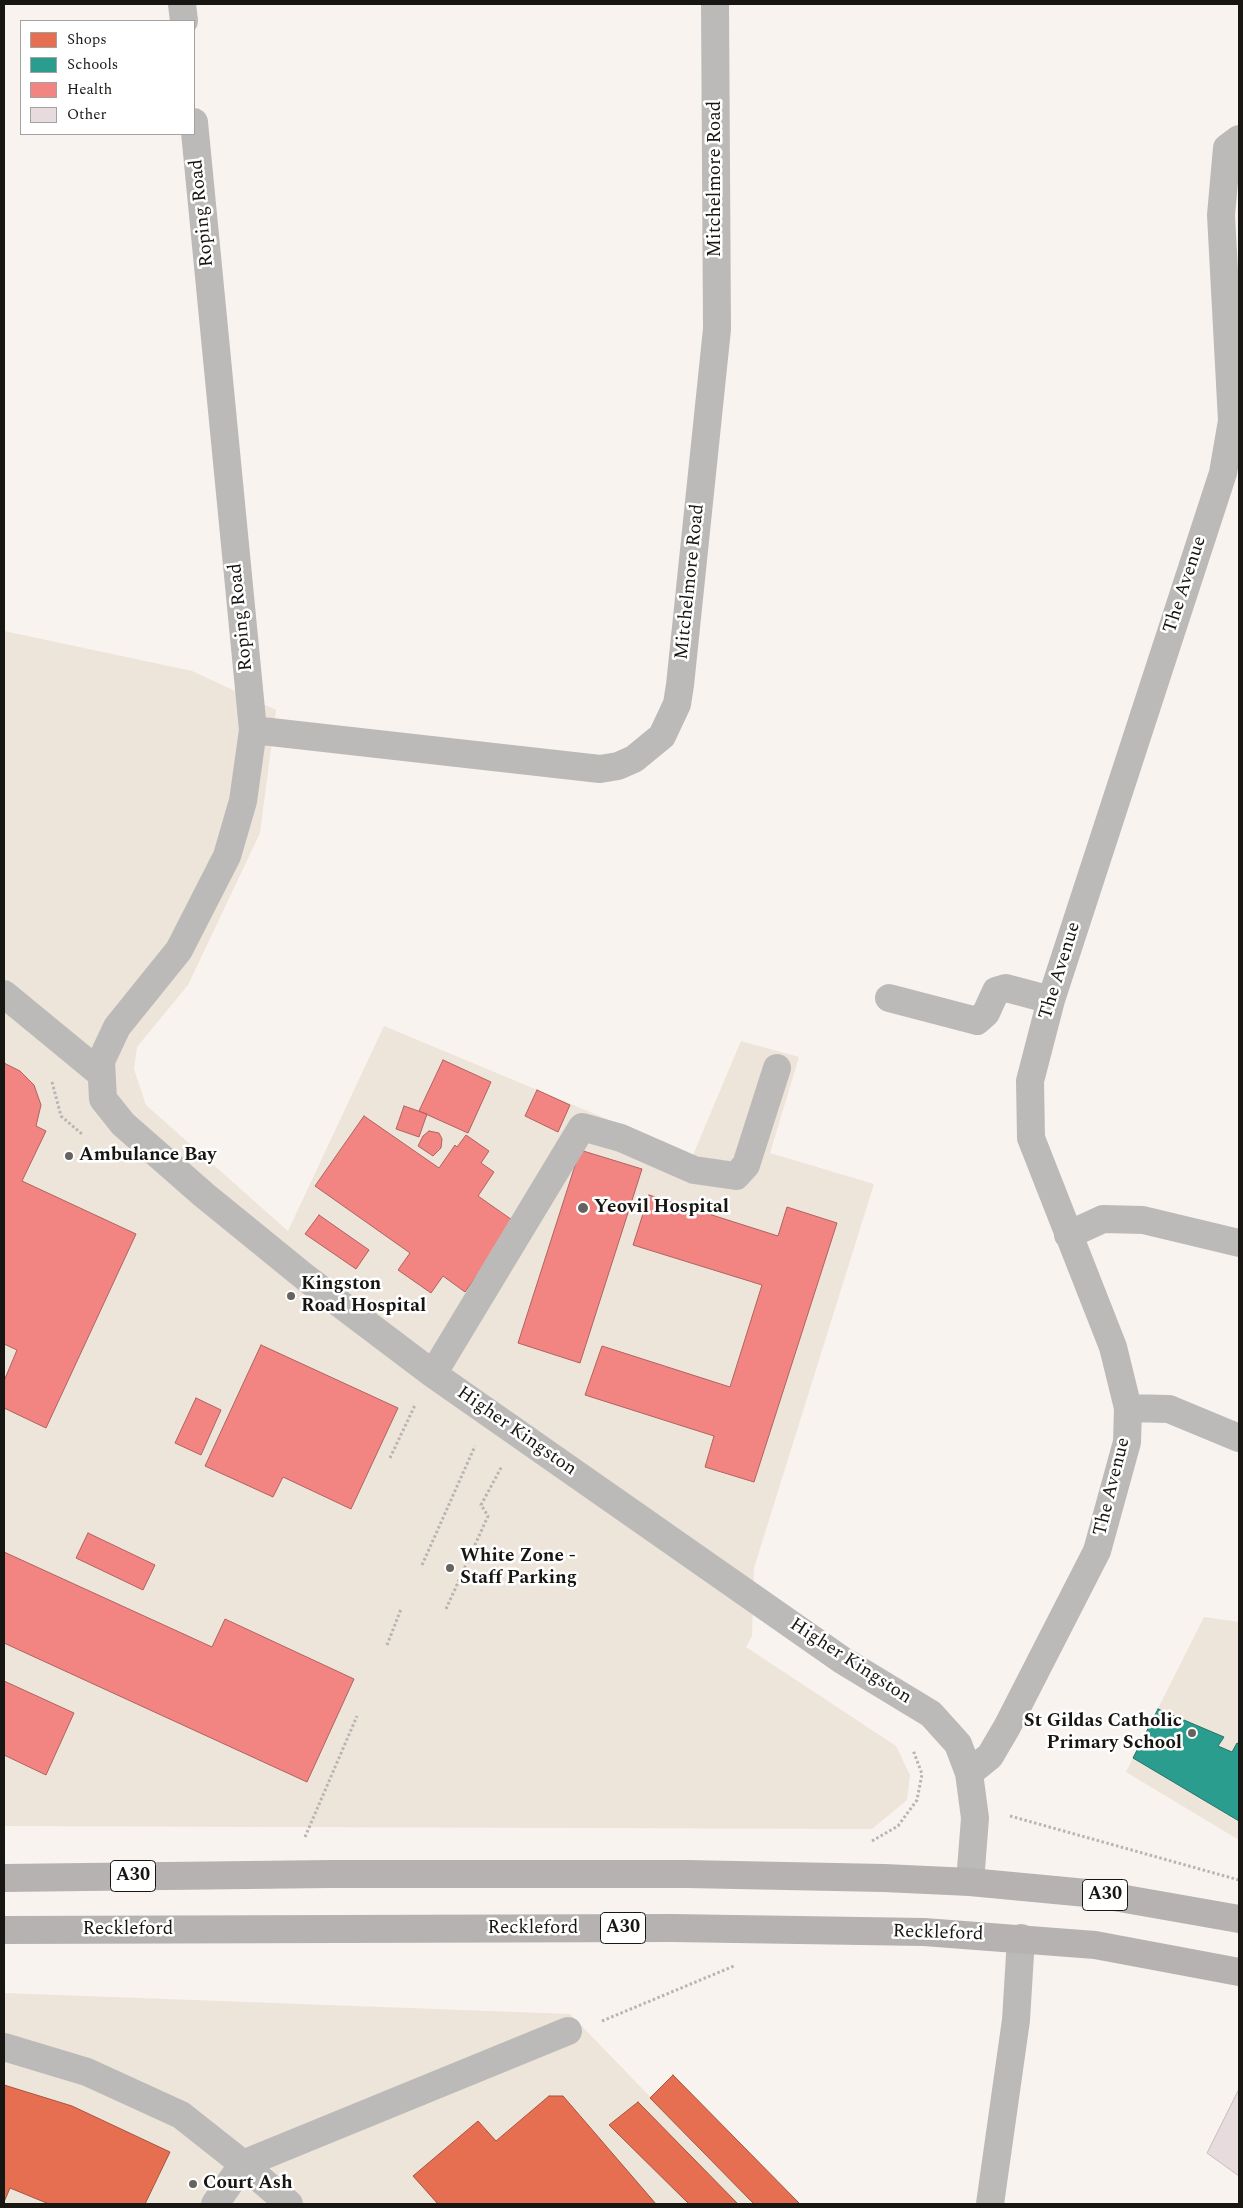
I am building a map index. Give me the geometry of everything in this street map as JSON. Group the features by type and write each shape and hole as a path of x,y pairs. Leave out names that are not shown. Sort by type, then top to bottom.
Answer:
{"main road":[{"name":"A30","path":"4,1878 262,1874 657,1874 874,1878 970,1882 1097,1894 1239,1919"},
{"name":"Reckleford","path":"4,1930 672,1928 924,1932 1095,1945 1239,1972"}],"street":[{"path":"182,4 184,20"},
{"name":"Mitchelmore Road","path":"253,730 582,769 618,766 634,759 662,736 674,712 680,685 717,329 715,4"},
{"name":"Roping Road","path":"100,1073 100,1061 117,1027 179,950 227,856 243,801 253,730 195,132"},
{"name":"The Avenue","path":"969,1773 990,1756 1003,1735 1034,1678 1097,1551 1127,1442 1128,1408 1114,1347 1031,1138 1030,1081 1051,1000 1231,473 1232,421 1221,215 1227,148 1239,139"},
{"path":"889,998 977,1021 986,1013 996,991 1006,988 1051,1000"},
{"path":"4,994 100,1073"},
{"path":"433,1374 582,1127 622,1138 694,1170 736,1176 746,1165 776,1068"},
{"name":"Higher Kingston","path":"100,1073 103,1099 122,1124 252,1234 433,1374 842,1660 931,1714 958,1744 969,1773 975,1818 970,1882"},
{"path":"1068,1235 1103,1219 1143,1220 1239,1243"},
{"path":"1128,1408 1169,1409 1239,1438"},
{"path":"990,2204 1016,2020 1021,1938"},
{"path":"215,2204 243,2164 568,2031"},
{"path":"4,2047 87,2072 180,2116 243,2164 289,2204"}],"path":[{"path":"52,1081 60,1116 83,1135"},
{"path":"390,1458 417,1401"},
{"path":"422,1565 475,1445"},
{"path":"446,1609 488,1516 481,1505 503,1465"},
{"path":"387,1645 402,1609"},
{"path":"305,1837 357,1716"},
{"path":"862,1840 872,1841 898,1826 917,1800 922,1774 911,1743"},
{"path":"974,1805 1239,1880"},
{"path":"295,1838 315,1837"},
{"path":"568,2031 610,2019 742,1963"}],"shaded area":[{"name":"Yeovil Hospital","path":"4,631 192,671 276,710 260,833 188,985 137,1047 134,1069 146,1105 288,1231 384,1026 693,1155 741,1041 799,1057 770,1153 874,1184 754,1568 752,1636 746,1647 896,1746 910,1775 907,1800 872,1829 4,1826"},
{"name":"St Gildas Catholic Primary School","path":"1204,1617 1239,1622 1239,1840 1126,1772"},
{"path":"4,1993 570,2014 754,2204 4,2204"}],"building: Shops":[{"path":"673,2075 800,2204 754,2204 650,2098"},
{"path":"4,2085 72,2106 170,2152 145,2204 49,2204 10,2188 4,2202"},
{"path":"549,2096 563,2096 656,2204 438,2204 413,2176 478,2121 496,2141"},
{"path":"638,2102 738,2204 689,2204 609,2125"}],"building: Schools":[{"path":"1158,1709 1224,1737 1218,1746 1232,1752 1237,1743 1239,1744 1239,1821 1133,1758"}],"building: Health":[{"path":"443,1060 491,1082 468,1133 419,1111"},
{"path":"4,1063 20,1071 34,1085 41,1105 36,1126 46,1131 22,1181 136,1234 46,1428 4,1408 4,1381 17,1350 4,1344"},
{"path":"537,1090 570,1105 558,1132 525,1116"},
{"path":"404,1106 427,1114 419,1137 396,1129"},
{"path":"364,1116 439,1168 455,1145 457,1147 466,1135 489,1151 481,1163 494,1172 478,1196 515,1222 465,1292 443,1276 431,1293 398,1270 410,1253 315,1186"},
{"path":"429,1131 439,1133 442,1139 441,1148 433,1156 418,1146 423,1136"},
{"path":"580,1150 642,1169 580,1363 518,1343"},
{"path":"649,1195 778,1236 787,1207 837,1223 754,1482 705,1467 714,1436 585,1395 602,1346 730,1387 762,1285 633,1245"},
{"path":"319,1215 369,1250 356,1269 305,1234"},
{"path":"261,1345 398,1408 351,1509 283,1477 273,1497 205,1466"},
{"path":"196,1398 221,1410 201,1455 175,1443"},
{"path":"88,1533 155,1565 143,1590 76,1558"},
{"path":"4,1552 212,1647 225,1619 354,1679 307,1782 4,1643"},
{"path":"4,1681 74,1713 46,1775 4,1755"}],"building: Other":[{"path":"1239,2089 1239,2176 1207,2153"}],"place":[{"name":"Ambulance Bay","path":"69,1156"},
{"name":"Yeovil Hospital","path":"583,1208"},
{"name":"Kingston Road Hospital","path":"291,1296"},
{"name":"White Zone - Staff Parking","path":"450,1568"},
{"name":"St Gildas Catholic Primary School","path":"1192,1733"},
{"name":"Court Ash","path":"193,2184"}]}
